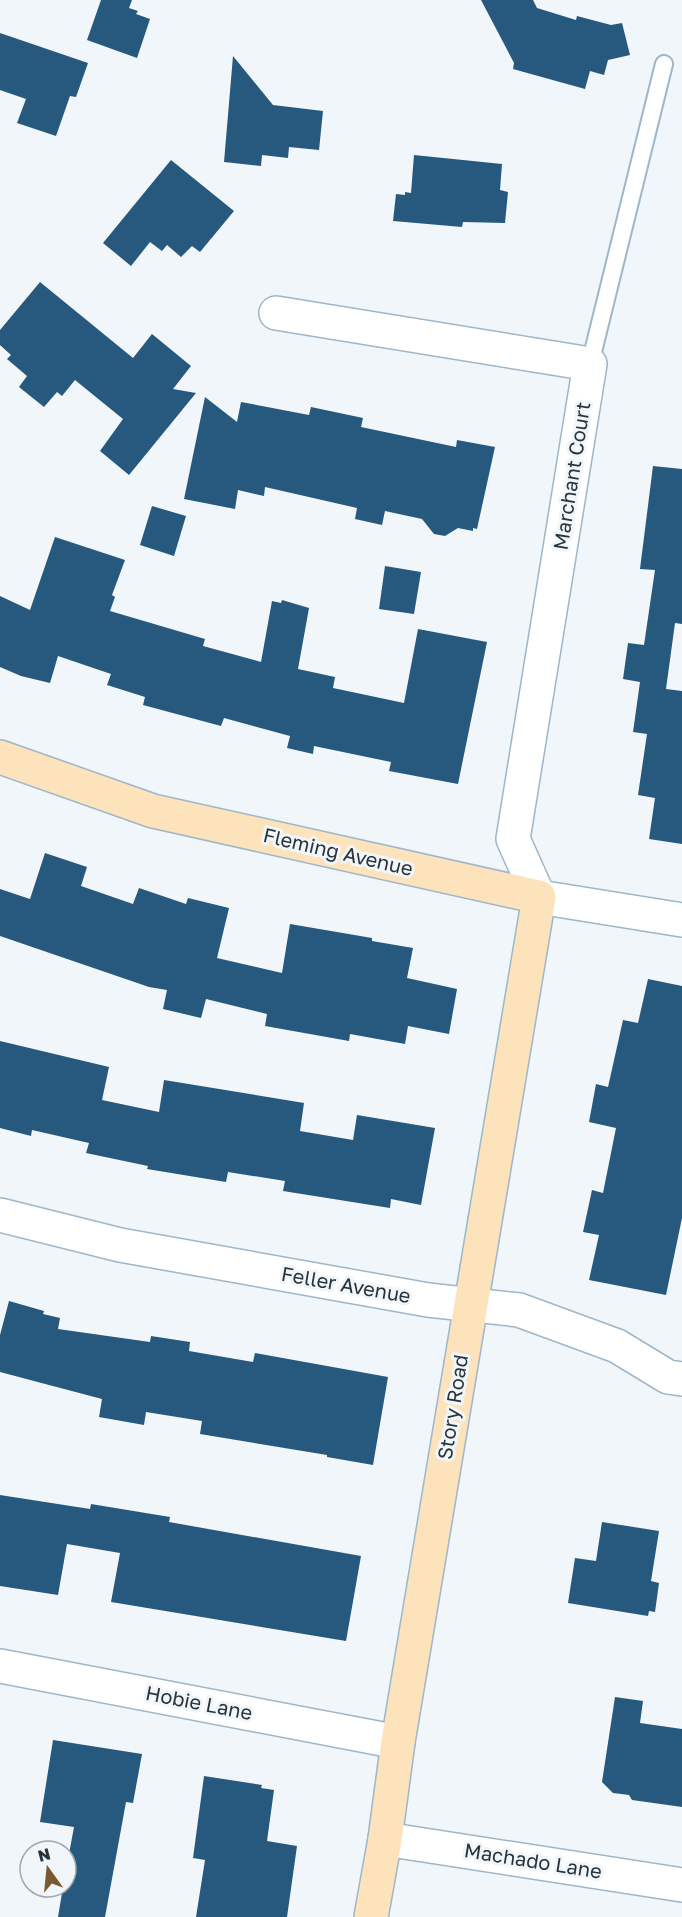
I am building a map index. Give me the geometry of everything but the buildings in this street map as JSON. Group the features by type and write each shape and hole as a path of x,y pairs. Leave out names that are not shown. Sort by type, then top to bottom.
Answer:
{"street":[{"path":"276,313 591,364"},
{"name":"Marchant Court","path":"539,897 513,839 591,364"},
{"name":"Fleming Avenue","path":"0,758 153,811 539,897 682,921"},
{"name":"Story Road","path":"371,1917 539,897"},
{"name":"Feller Avenue","path":"0,1215 120,1245 428,1300 519,1310 616,1346 668,1377 682,1379"},
{"name":"Hobie Lane","path":"0,1665 398,1742"},
{"name":"Machado Lane","path":"385,1839 682,1885"}],"lane":[{"path":"591,364 664,64"}]}
